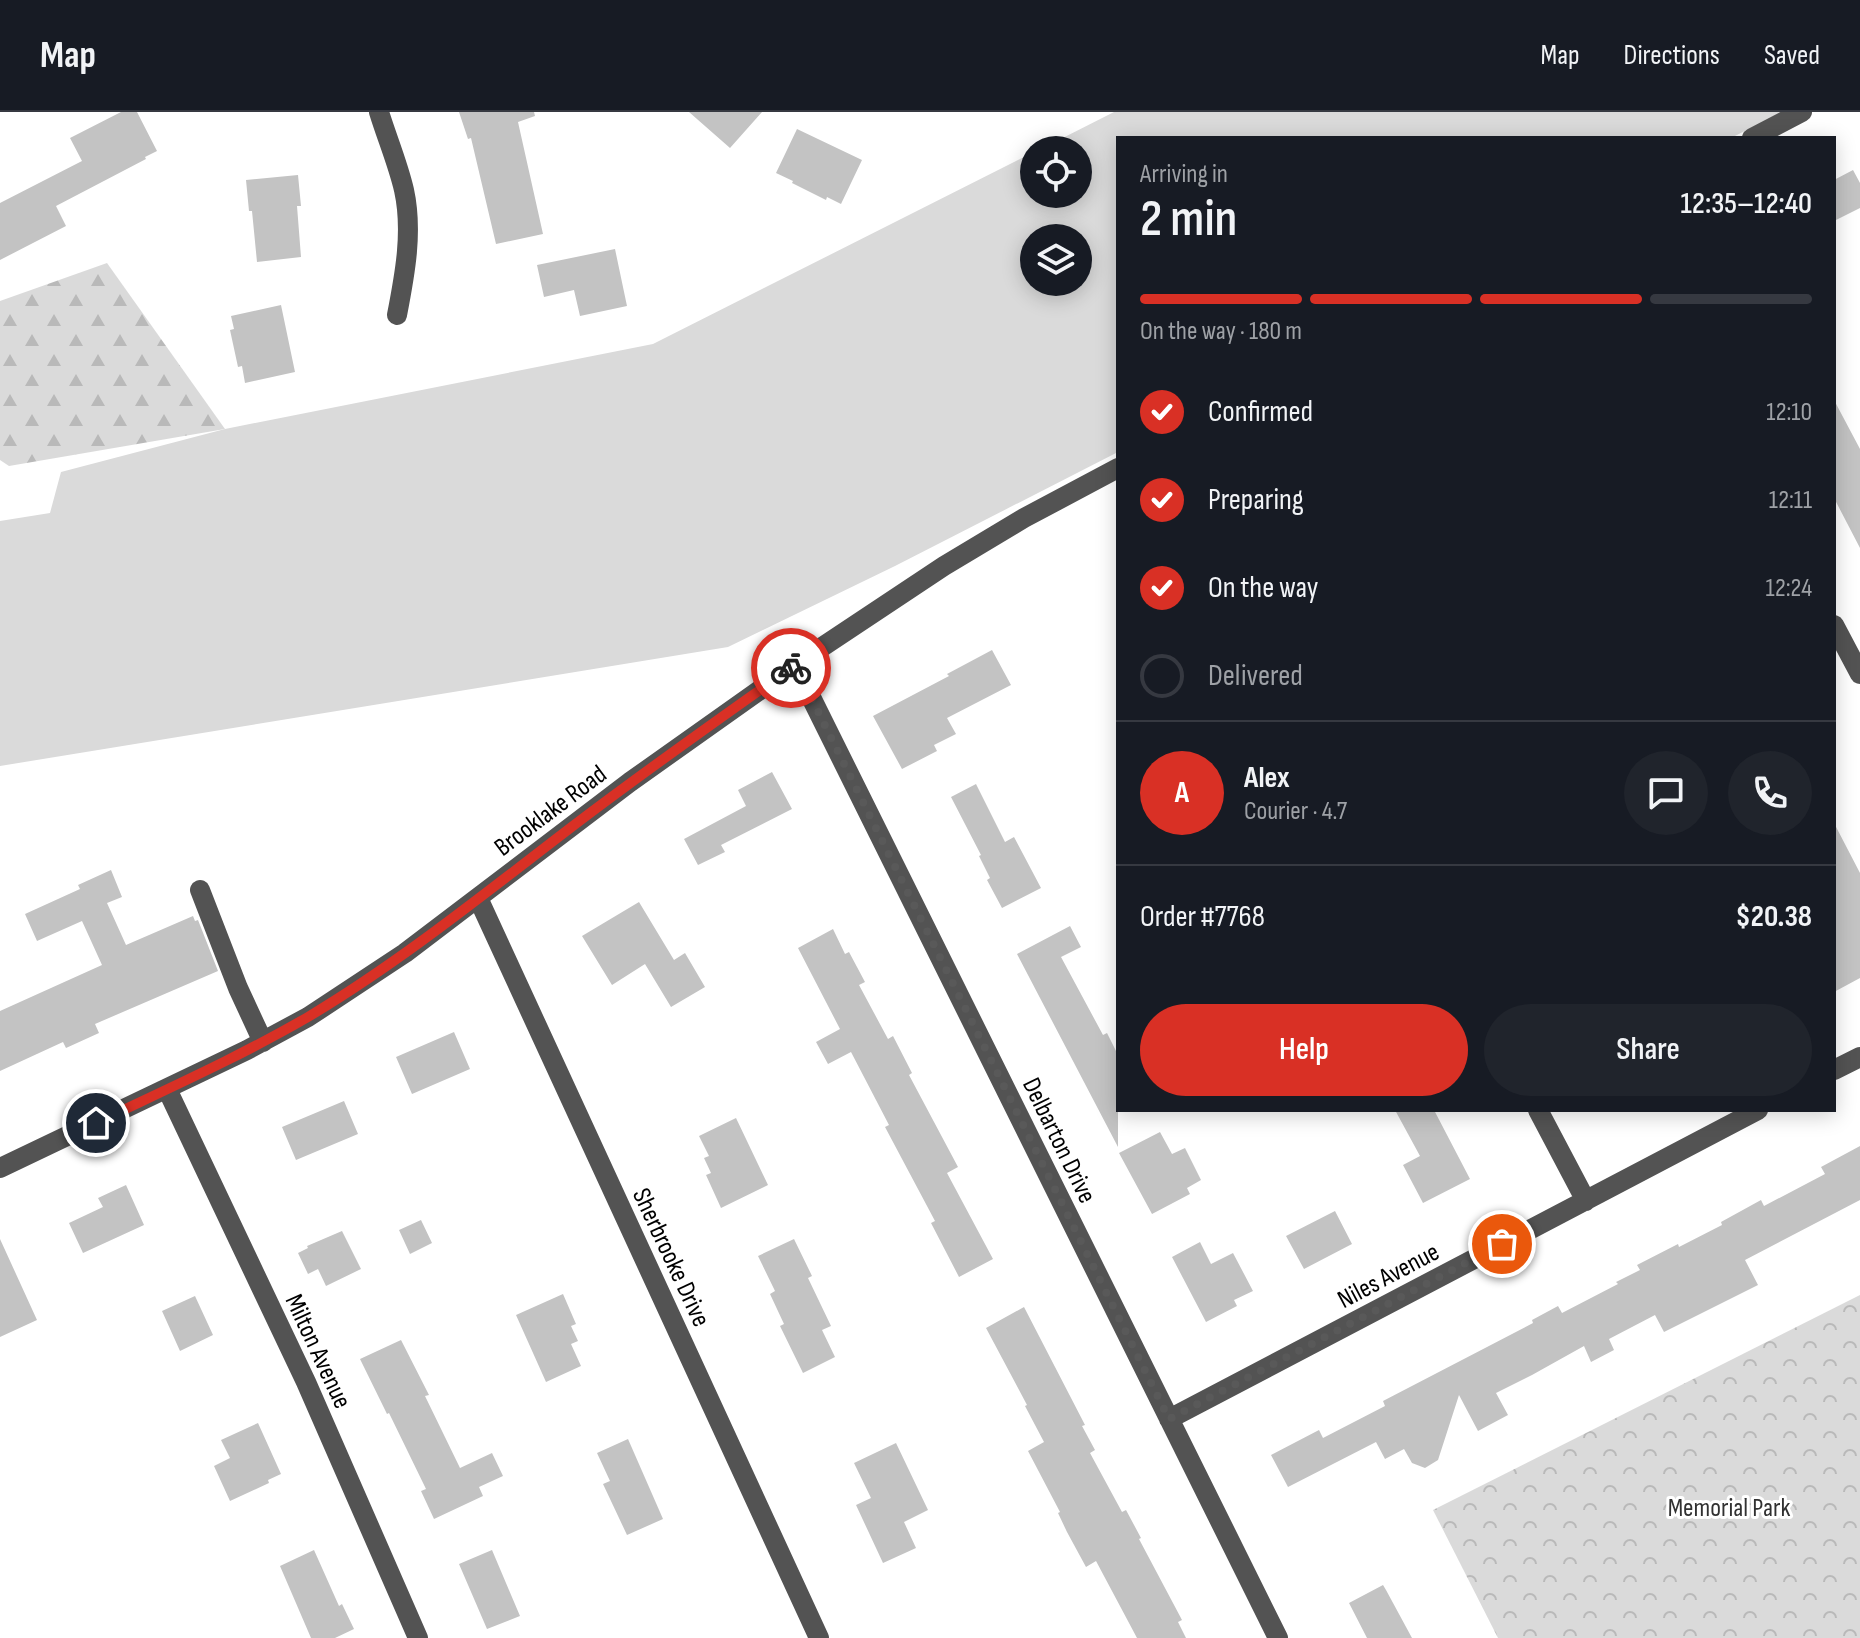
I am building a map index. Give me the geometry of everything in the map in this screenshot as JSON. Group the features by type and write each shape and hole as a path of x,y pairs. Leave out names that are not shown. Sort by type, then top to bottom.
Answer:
{"street":[{"path":"379,112 404,190 407,218 405,273 397,315"},
{"path":"1756,136 1802,112"},
{"name":"Brooklake Road","path":"0,1168 263,1042 308,1017 405,953 630,782 795,665 944,566 1024,518 1116,469"},
{"path":"1836,629 1860,674"},
{"name":"Delbarton Drive","path":"795,665 1278,1638"},
{"path":"200,890 238,988 263,1042"},
{"name":"Sherbrooke Drive","path":"478,898 819,1638"},
{"path":"1836,1069 1860,1057"},
{"name":"Milton Avenue","path":"167,1089 306,1382 418,1638"},
{"path":"1539,1112 1586,1201"},
{"name":"Niles Avenue","path":"1169,1419 1754,1112"}],"green space":[{"path":"1114,112 1782,112 1735,136 1116,136 1116,453 728,647 0,766 0,521 50,513 61,472 225,429 653,344 1020,159 1020,208 1092,208 1092,136 1067,136"},
{"path":"107,263 225,429 9,466 0,460 0,301"},
{"name":"Memorial Park","path":"1860,1295 1860,1638 1498,1638 1433,1510"}],"building":[{"path":"121,112 137,112 157,151 56,206 66,226 0,260 0,203 82,161 70,138"},
{"path":"459,112 534,112 535,116 518,122 543,234 496,244 471,138 468,139"},
{"path":"689,112 762,112 730,148"},
{"path":"797,129 862,160 841,204 827,197 826,200 776,173"},
{"path":"1853,170 1860,183 1860,208 1836,220 1836,179"},
{"path":"298,175 301,257 257,262 246,180"},
{"path":"615,249 627,306 580,316 574,290 544,297 537,265"},
{"path":"281,305 295,372 245,383 230,330 234,329 231,316"},
{"path":"1836,404 1860,449 1860,548 1836,502"},
{"path":"992,650 1011,685 947,718 956,734 934,745 937,751 902,769 873,716"},
{"path":"772,772 792,809 721,845 725,852 698,865 684,839 746,806 738,790"},
{"path":"976,784 1005,842 1014,837 1041,888 1002,908 987,880 990,878 981,855 951,797"},
{"path":"1836,827 1860,873 1860,978 1836,991"},
{"path":"111,870 122,897 107,903 126,945 193,916 195,921 198,920 218,971 95,1024 99,1033 66,1048 63,1042 0,1071 0,1011 102,965 82,921 37,941 25,914 80,889 78,885"},
{"path":"639,902 674,960 685,953 705,987 671,1007 645,964 612,985 582,936"},
{"path":"1070,926 1081,947 1061,957 1103,1035 1107,1033 1116,1051 1118,1147 1017,954"},
{"path":"833,929 845,954 849,952 865,982 859,985 888,1039 893,1036 912,1073 909,1075 958,1167 947,1173 993,1259 959,1277 931,1223 935,1221 885,1127 889,1125 851,1052 828,1064 816,1042 840,1029 798,948"},
{"path":"454,1032 470,1069 412,1094 396,1057"},
{"path":"344,1101 358,1134 296,1160 282,1127"},
{"path":"1396,1112 1435,1112 1470,1179 1423,1203 1403,1165 1420,1156"},
{"path":"736,1118 768,1185 721,1208 706,1175 711,1173 704,1158 709,1156 699,1136"},
{"path":"1160,1132 1172,1154 1185,1148 1201,1180 1187,1188 1190,1194 1152,1214 1119,1153"},
{"path":"1860,1146 1860,1200 1745,1260 1758,1285 1664,1332 1655,1315 1609,1339 1614,1350 1591,1362 1584,1346 1496,1393 1508,1415 1478,1431 1459,1395 1438,1460 1425,1468 1412,1463 1404,1449 1385,1459 1376,1442 1288,1487 1271,1455 1319,1430 1323,1438 1385,1406 1383,1401 1533,1323 1532,1320 1558,1306 1562,1313 1618,1284 1616,1282 1640,1270 1637,1265 1722,1225 1721,1222 1761,1200 1764,1206 1825,1174 1821,1167"},
{"path":"126,1185 144,1225 83,1253 69,1223 103,1207 98,1198"},
{"path":"1335,1211 1352,1244 1304,1269 1286,1236"},
{"path":"421,1220 432,1243 410,1254 399,1230"},
{"path":"342,1231 361,1269 326,1286 318,1269 308,1274 298,1253"},
{"path":"0,1239 37,1320 0,1337"},
{"path":"794,1239 831,1326 822,1330 835,1357 803,1373 780,1326 784,1324 770,1294 775,1291 758,1256"},
{"path":"1200,1242 1211,1264 1233,1253 1253,1291 1234,1300 1237,1306 1206,1322 1172,1257"},
{"path":"563,1294 576,1324 571,1326 578,1341 571,1344 581,1366 546,1382 516,1315"},
{"path":"195,1296 213,1335 180,1351 162,1311"},
{"path":"1024,1307 1085,1425 1082,1426 1095,1450 1090,1453 1122,1512 1126,1510 1141,1538 1182,1620 1178,1622 1186,1638 1137,1638 1096,1561 1086,1567 1067,1532 1028,1451 1044,1442 986,1328"},
{"path":"401,1340 429,1395 425,1396 460,1468 492,1453 503,1476 479,1487 483,1496 434,1519 421,1491 426,1489 360,1359"},
{"path":"258,1423 281,1474 230,1501 214,1466 230,1458 221,1440"},
{"path":"628,1439 663,1519 627,1535 603,1484 610,1481 597,1453"},
{"path":"896,1443 928,1510 904,1522 916,1548 883,1563 856,1505 871,1498 854,1463"},
{"path":"314,1550 339,1606 342,1604 354,1629 335,1638 311,1638 280,1566"},
{"path":"492,1550 520,1616 487,1629 459,1564"},
{"path":"1383,1585 1412,1638 1367,1638 1349,1603"}],"way so far":[{"path":"791,668 795,665 1169,1419 1502,1244"}],"route":[{"path":"96,1123 247,1050 352,989 405,953 630,782 791,668"}]}
